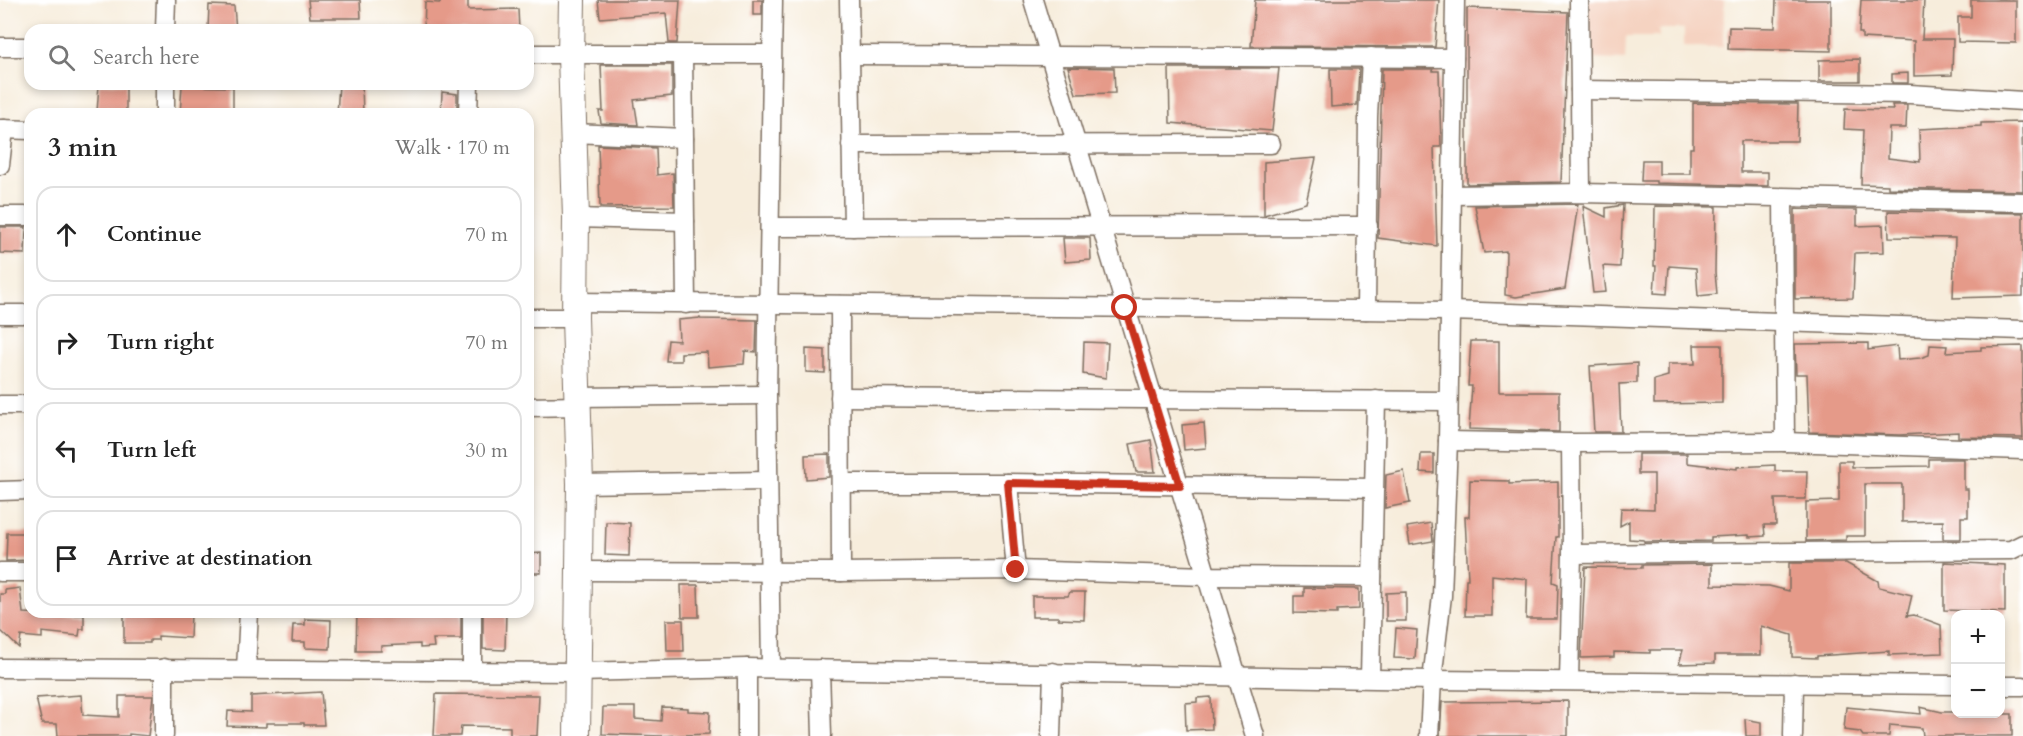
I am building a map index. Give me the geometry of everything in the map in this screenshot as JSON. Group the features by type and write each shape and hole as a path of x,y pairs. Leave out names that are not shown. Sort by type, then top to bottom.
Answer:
{"street":[{"path":"165,24 166,0"},
{"path":"572,0 571,55 576,218 575,310 580,484 577,736"},
{"path":"771,668 767,395 773,0"},
{"path":"849,0 853,227"},
{"path":"1033,0 1255,736"},
{"path":"1429,736 1432,680 1442,596 1448,441 1455,0"},
{"path":"1579,0 1581,193"},
{"path":"0,47 24,47"},
{"path":"534,54 771,54"},
{"path":"683,55 686,304"},
{"path":"850,55 1454,58"},
{"path":"1366,310 1368,117 1371,57"},
{"path":"165,90 165,108"},
{"path":"468,108 469,90"},
{"path":"1580,90 1910,94 2023,101"},
{"path":"0,165 2,129 24,130"},
{"path":"574,133 684,138"},
{"path":"851,145 1271,144"},
{"path":"1452,195 1581,193 2023,202"},
{"path":"1783,198 1785,442"},
{"path":"0,216 24,216"},
{"path":"576,218 685,221"},
{"path":"770,227 1368,226"},
{"path":"534,317 575,310 686,304 769,304 1450,311 2023,330"},
{"path":"840,305 841,572"},
{"path":"0,314 24,314"},
{"path":"534,406 578,401 767,395"},
{"path":"840,397 1448,401"},
{"path":"1370,677 1377,400"},
{"path":"0,405 24,405"},
{"path":"1448,441 1785,442 2023,450"},
{"path":"1569,680 1572,554 1570,443"},
{"path":"580,484 767,481"},
{"path":"841,483 1374,488"},
{"path":"1008,483 1016,570"},
{"path":"0,491 24,490"},
{"path":"1572,554 2011,550 2023,544"},
{"path":"580,571 1016,570 1206,576 1372,577"},
{"path":"0,572 24,572"},
{"path":"246,669 249,618"},
{"path":"472,618 472,671"},
{"path":"0,668 577,672 771,668 1370,677 1432,680 1951,685"},
{"path":"164,668 164,736"},
{"path":"747,668 747,736"},
{"path":"820,669 822,736"},
{"path":"1051,736 1053,672"},
{"path":"1793,736 1794,683"},
{"path":"2005,686 2023,686"}],"shaded area":[{"path":"1586,0 1724,0 1723,47 1684,46 1684,29 1659,29 1659,37 1626,37 1625,60 1585,59"}],"building":[{"path":"308,0 360,0 361,18 310,18"},
{"path":"440,0 468,0 468,10 518,9 519,24 424,24 425,2 440,3"},
{"path":"598,0 680,0 677,43 669,43 666,13 600,18"},
{"path":"753,0 762,0 762,15 753,15"},
{"path":"1255,0 1439,0 1435,47 1251,46"},
{"path":"1776,0 1831,0 1831,51 1728,49 1729,27 1775,28"},
{"path":"1861,0 1924,0 1922,39 1953,39 1952,75 1914,76 1914,41 1862,38 1862,33 1859,33"},
{"path":"1971,0 2016,0 2016,43 1958,42 1958,17 1971,17"},
{"path":"209,5 234,6 236,24 208,24"},
{"path":"1467,8 1568,12 1561,182 1467,184"},
{"path":"1860,59 1860,81 1819,81 1819,60"},
{"path":"601,65 672,65 672,96 634,100 638,125 601,123 599,111 603,111"},
{"path":"1068,67 1114,68 1115,93 1076,94"},
{"path":"1169,68 1279,68 1272,131 1170,123"},
{"path":"1330,69 1359,69 1357,105 1331,107"},
{"path":"1382,69 1439,71 1441,147 1434,147 1437,246 1378,238"},
{"path":"1908,73 1908,83 1892,83 1892,74"},
{"path":"99,90 126,90 126,108 97,108"},
{"path":"182,90 233,90 233,108 180,108"},
{"path":"339,90 362,90 363,108 337,108"},
{"path":"442,92 457,94 457,108 441,108"},
{"path":"1693,103 1798,104 1797,141 1741,141 1741,172 1768,172 1768,186 1641,181 1642,160 1659,160 1659,174 1690,174 1690,148 1693,148"},
{"path":"1892,105 1907,105 1906,128 1889,128 1888,158 1920,162 1919,129 2022,122 2023,191 1888,188 1888,185 1861,184 1863,130 1844,129 1845,109 1893,110"},
{"path":"598,145 656,148 657,175 673,173 674,206 600,207"},
{"path":"1316,158 1306,203 1264,215 1264,162"},
{"path":"1578,204 1565,289 1516,297 1505,295 1506,251 1484,253 1475,206"},
{"path":"1623,205 1620,267 1603,266 1606,292 1593,293 1583,206 1606,217 1606,208"},
{"path":"1655,206 1716,207 1717,294 1698,296 1696,268 1669,266 1667,294 1654,293"},
{"path":"1795,209 1857,210 1857,226 1883,225 1884,252 1855,253 1853,298 1795,299"},
{"path":"1888,211 2023,213 2023,296 1953,298 1955,238 1889,237"},
{"path":"0,227 24,227 24,254 0,253"},
{"path":"1063,238 1090,238 1091,260 1065,262"},
{"path":"700,318 757,320 756,352 745,351 744,364 708,367 707,352 681,353 681,361 666,361 668,340 679,341 678,320"},
{"path":"1471,341 1499,341 1499,392 1559,392 1559,432 1469,429 1472,386 1468,386"},
{"path":"1084,342 1108,343 1106,378 1083,374"},
{"path":"1868,343 1868,350 1897,346 1898,360 1929,355 1930,345 1947,346 1946,352 1981,350 1981,347 2023,346 2023,390 2021,390 2023,438 1958,437 1958,432 1899,435 1809,432 1807,374 1796,374 1795,344"},
{"path":"1694,345 1722,345 1722,403 1654,404 1654,380 1668,376 1668,364 1695,364"},
{"path":"806,349 825,350 825,373 806,372"},
{"path":"1637,363 1637,383 1619,384 1621,432 1594,432 1590,366"},
{"path":"1204,423 1206,448 1184,450 1182,425"},
{"path":"1151,440 1155,472 1136,472 1130,444"},
{"path":"829,454 829,477 806,479 805,455"},
{"path":"1421,454 1434,454 1434,473 1420,472"},
{"path":"1638,454 1687,454 1687,463 1737,469 1737,467 1775,465 1775,471 1807,471 1806,499 1775,499 1776,525 1764,525 1765,536 1711,537 1711,541 1644,542 1644,540 1629,539 1629,521 1620,526 1621,508 1654,509 1654,474 1638,474"},
{"path":"1929,459 1964,459 1964,489 1968,489 1968,517 1961,517 1961,539 1943,539 1943,521 1902,522 1902,484 1865,484 1865,536 1846,536 1846,540 1806,541 1806,502 1839,501 1839,461 1852,461 1852,467 1929,466"},
{"path":"1404,471 1410,503 1385,508 1386,475"},
{"path":"1470,480 1509,481 1509,484 1558,482 1558,537 1556,537 1553,582 1558,584 1557,619 1526,619 1527,579 1492,575 1492,616 1465,616 1466,579 1468,579 1465,517 1469,517"},
{"path":"606,522 630,523 629,556 605,555"},
{"path":"1431,523 1433,541 1410,545 1407,527"},
{"path":"7,533 24,533 24,560 6,561"},
{"path":"541,553 541,573 534,573 534,554"},
{"path":"1944,562 2005,565 2005,610 1944,610"},
{"path":"1789,563 1846,563 1878,581 1879,587 1912,595 1907,616 1914,615 1941,625 1942,653 1889,655 1889,651 1817,656 1817,658 1792,657 1792,635 1761,626 1761,655 1715,655 1715,663 1679,664 1683,650 1650,650 1650,653 1614,652 1614,657 1581,658 1585,567 1642,568 1642,565 1712,564 1712,585 1769,586 1789,591"},
{"path":"681,585 698,585 699,617 682,617"},
{"path":"20,588 24,618 84,618 84,629 80,629 79,636 42,632 42,638 21,636 19,648 0,630 0,594 5,594 5,590"},
{"path":"1304,588 1359,589 1359,609 1337,610 1337,614 1294,613 1294,596 1304,596"},
{"path":"1070,592 1085,592 1084,620 1032,617 1032,596 1068,596"},
{"path":"1406,592 1406,621 1386,621 1386,593"},
{"path":"124,618 191,618 190,638 158,636 158,640 150,640 150,643 124,643"},
{"path":"357,618 461,618 461,639 433,639 434,647 420,648 420,644 381,646 381,651 356,651"},
{"path":"483,618 506,618 505,650 483,649"},
{"path":"305,619 331,620 330,649 305,648 305,642 292,642 293,625 305,625"},
{"path":"666,620 683,620 684,651 667,651"},
{"path":"1396,628 1417,630 1415,659 1394,658"},
{"path":"321,692 324,725 266,723 266,727 227,726 228,711 251,712 251,696"},
{"path":"436,694 539,695 537,736 510,736 510,727 461,726 460,736 434,736"},
{"path":"81,695 83,715 119,717 119,696 153,696 148,736 129,734 129,736 58,736 57,724 42,724 36,698"},
{"path":"1211,697 1212,729 1186,730 1185,703 1197,702 1197,698"},
{"path":"1568,701 1568,736 1440,736 1442,702"},
{"path":"603,707 635,707 635,719 661,721 662,707 710,712 709,734 661,736 602,734"},
{"path":"1846,707 1921,714 1920,707 1951,712 1951,718 2005,718 2005,714 2012,714 2012,736 1923,736 1922,728 1890,725 1889,736 1863,736 1860,732 1844,730"},
{"path":"1745,719 1761,722 1761,736 1746,736"}],"route":[{"path":"1016,570 1008,483 1180,486 1125,308"}]}
